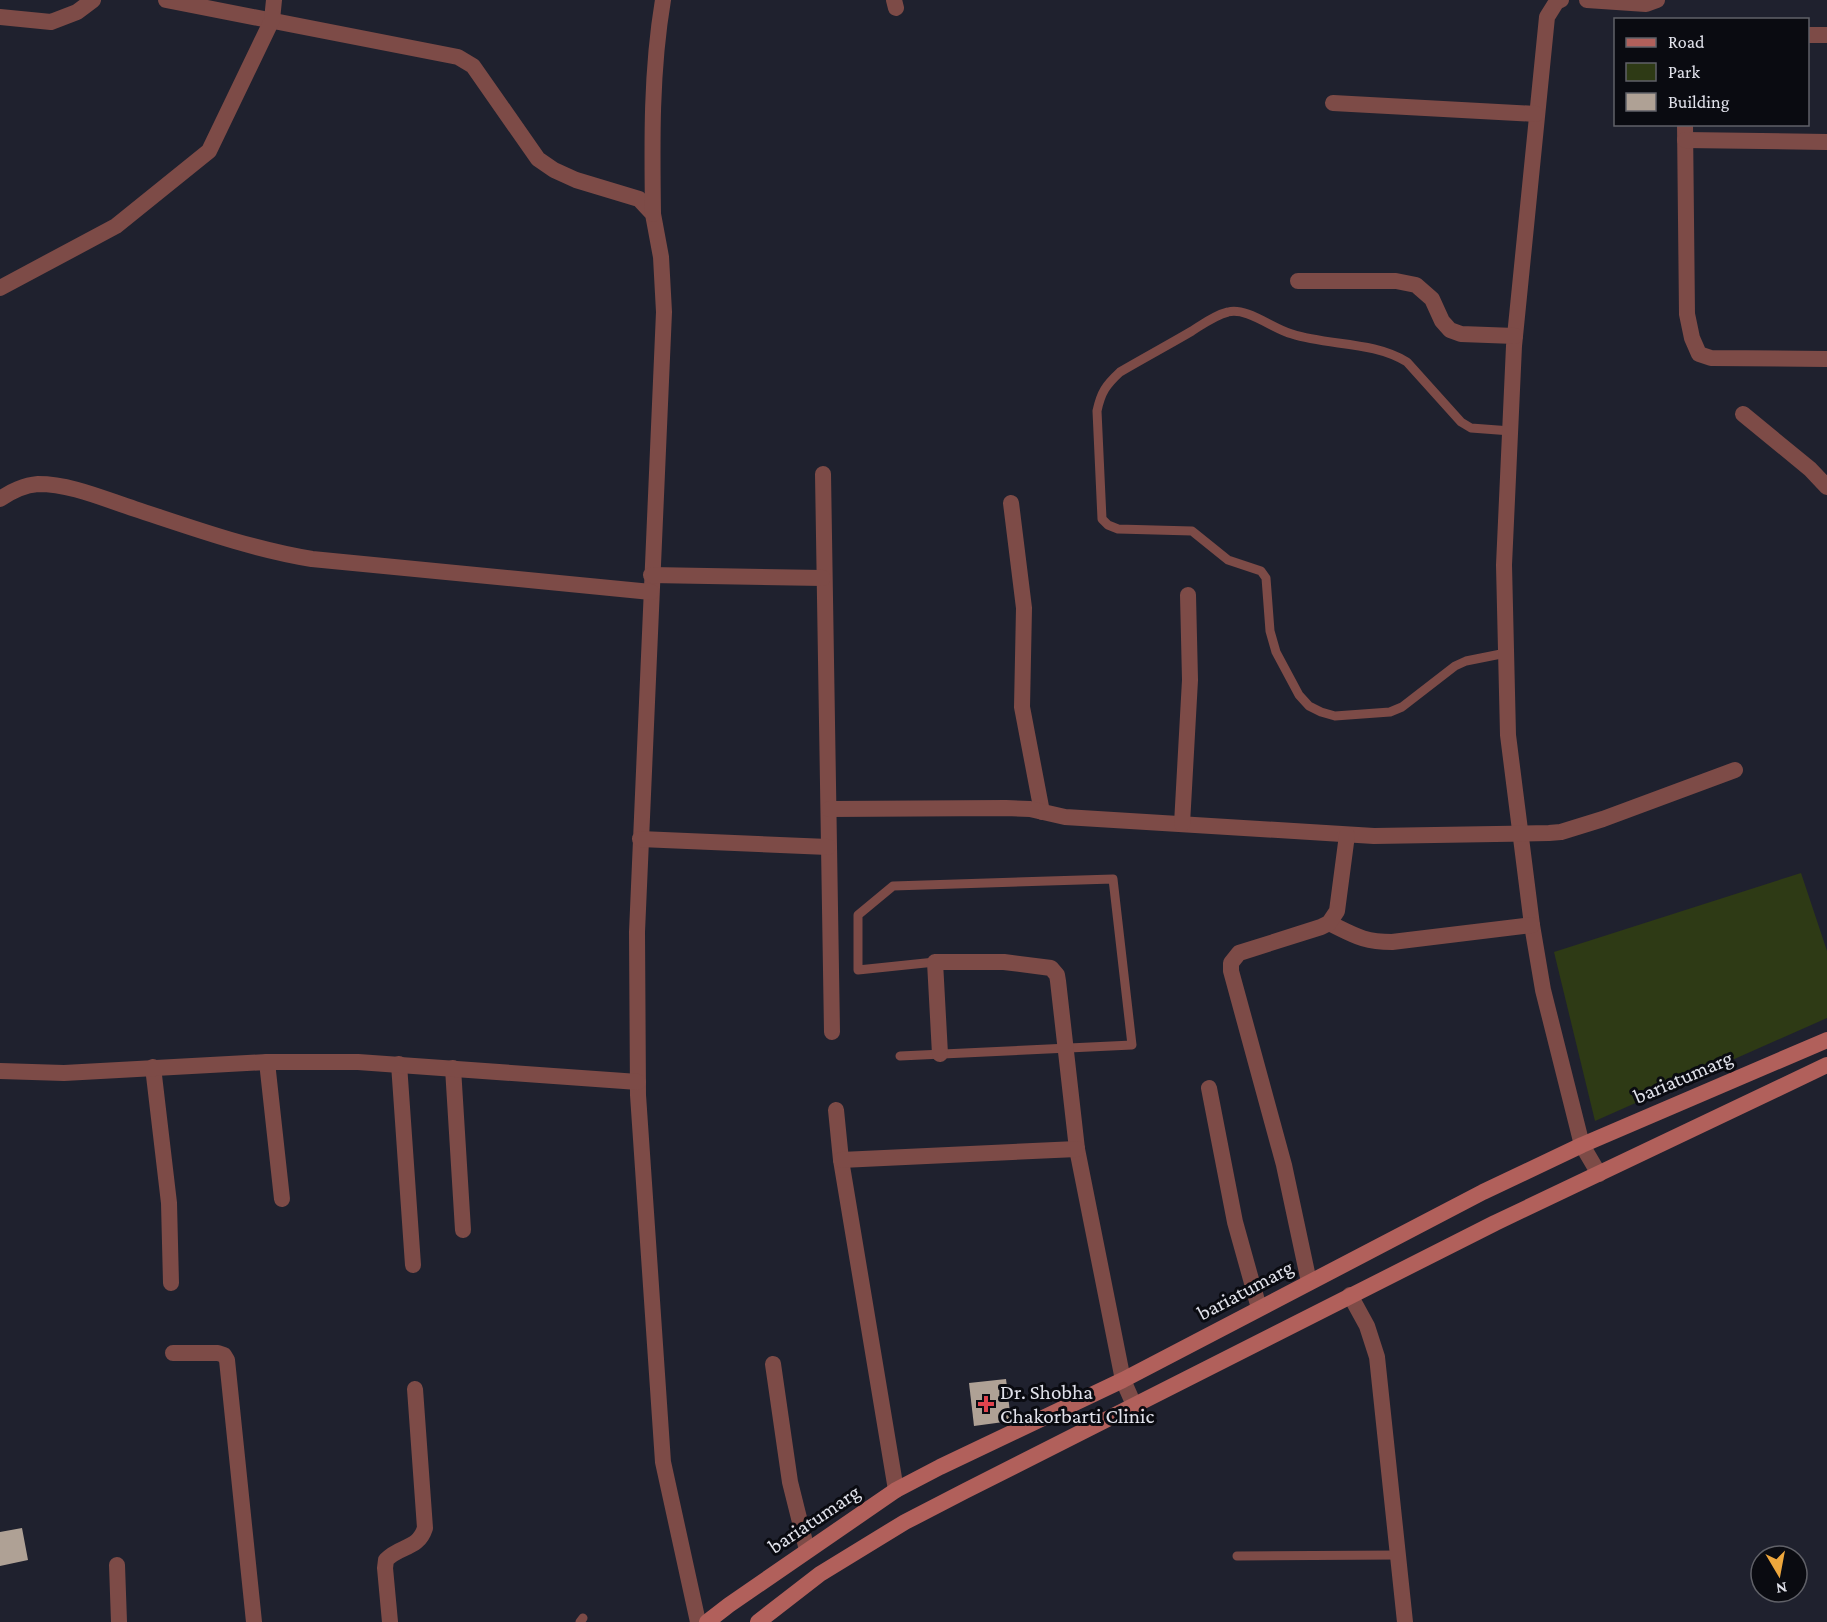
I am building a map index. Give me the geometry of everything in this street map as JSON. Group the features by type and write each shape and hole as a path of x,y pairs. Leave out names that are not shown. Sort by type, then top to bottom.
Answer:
{"main road":[{"name":"bariatumarg","path":"707,1622 896,1490 940,1467 1123,1380 1483,1192 1582,1145 1827,1040"},
{"path":"758,1622 819,1574 905,1522 1495,1223 1827,1065"}],"street":[{"path":"0,17 51,22 93,0"},
{"path":"166,0 458,57 473,66 538,159 554,171 569,177 639,199 653,214"},
{"path":"0,288 116,226 209,151 272,20 274,0"},
{"path":"663,0 657,37 652,100 653,214 661,257 664,312 640,839 637,932 638,1082 663,1462 698,1622"},
{"path":"1561,0 1557,1 1546,17 1515,336 1504,565 1508,735 1519,833 1543,990 1582,1145 1599,1174"},
{"path":"1587,0 1646,4 1657,0"},
{"path":"1809,35 1827,34"},
{"path":"1333,103 1536,114"},
{"path":"1827,142 1685,132 1688,314 1692,338 1699,354 1712,358 1827,359"},
{"path":"1298,280 1396,281 1416,285 1432,299 1442,321 1450,330 1461,334 1515,336"},
{"path":"1743,414 1810,469 1827,487"},
{"path":"823,474 832,1032"},
{"path":"3,493 36,484 65,487 226,539 280,554 312,559 651,592"},
{"path":"1011,503 1024,608 1022,707 1042,812"},
{"path":"651,575 823,578"},
{"path":"1182,824 1190,680 1188,595"},
{"path":"829,808 1006,808 1065,817 1374,836 1549,833 1579,827 1735,770"},
{"path":"1309,1282 1284,1166 1231,963 1234,957 1248,949 1329,923 1337,911 1347,835"},
{"path":"640,839 828,847"},
{"path":"1329,923 1362,939 1375,942 1392,942 1532,925"},
{"path":"940,1054 935,962 1004,962 1051,968 1057,975 1077,1149 1123,1380 1134,1406"},
{"path":"0,1071 63,1073 267,1062 358,1062 638,1082"},
{"path":"267,1062 282,1199"},
{"path":"399,1064 413,1265"},
{"path":"153,1067 169,1203 171,1283"},
{"path":"453,1068 463,1230"},
{"path":"1209,1088 1230,1201 1259,1308"},
{"path":"836,1110 841,1160 896,1490"},
{"path":"841,1160 1077,1149"},
{"path":"1350,1295 1367,1326 1377,1357 1405,1622"},
{"path":"173,1353 218,1353 224,1355 227,1360 255,1622"},
{"path":"773,1365 790,1482 807,1550"},
{"path":"390,1622 386,1560 417,1542 422,1537 425,1528 415,1389"},
{"path":"117,1565 119,1622"}],"lane":[{"path":"1506,653 1466,661 1455,666 1412,700 1390,712 1335,716 1309,706 1299,695 1276,652 1270,631 1266,578 1261,571 1228,560 1192,531 1118,529 1108,525 1102,519 1097,411 1100,395 1120,372 1212,319 1228,312 1240,311 1303,338 1374,349 1396,355 1407,362 1461,422 1471,428 1510,431"},
{"path":"900,1056 1131,1046 1113,879 893,886 858,915 858,970 935,962"},
{"path":"1237,1556 1398,1555"}],"green space":[{"path":"1801,873 1827,951 1827,1018 1595,1121 1554,952"}],"building":[{"path":"1006,1379 1011,1421 974,1426 969,1383"},
{"path":"22,1528 28,1560 0,1566 0,1532"}],"place":[{"name":"Dr. Shobha Chakorbarti Clinic","path":"986,1404"}]}
